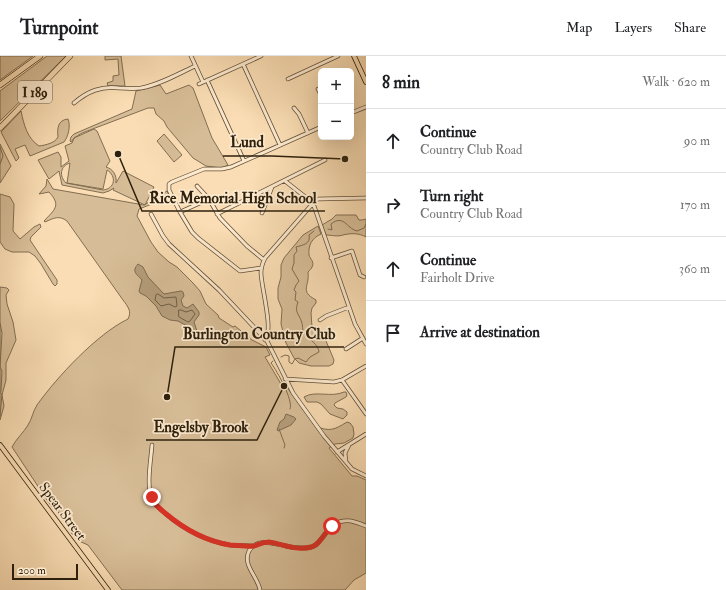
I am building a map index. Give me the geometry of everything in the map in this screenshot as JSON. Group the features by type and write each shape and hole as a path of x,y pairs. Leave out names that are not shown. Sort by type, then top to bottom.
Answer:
{"highway":[{"name":"I 189","path":"0,85 40,56"},
{"name":"I 189","path":"0,128 70,56"}],"main road":[{"path":"354,56 366,80"},
{"name":"Spear Street","path":"0,445 108,590"}],"street":[{"path":"191,56 203,82"},
{"path":"199,84 261,56"},
{"path":"288,79 338,56"},
{"path":"243,64 280,145"},
{"path":"74,103 87,93 97,89 107,87 136,89 146,87 195,66"},
{"path":"207,80 244,161"},
{"path":"354,113 366,107"},
{"path":"294,108 300,116 308,133"},
{"path":"261,268 240,271 198,238 184,221 169,190 168,184 204,169 226,169 318,128"},
{"path":"217,214 324,160"},
{"path":"285,180 313,203 356,326 366,344"},
{"path":"197,186 209,199 222,221 246,246 264,260"},
{"path":"262,213 272,187"},
{"path":"265,340 268,336 267,316 261,278 261,268 264,260 318,199 366,198"},
{"path":"180,212 209,199"},
{"path":"151,214 163,236 170,244 220,290 265,340 269,345 285,379 302,406 347,463 354,470 366,476"},
{"path":"332,258 352,250 360,275 364,277"},
{"path":"320,320 324,316 349,307"},
{"path":"346,349 363,338"},
{"path":"285,379 326,382 342,380 366,366"},
{"path":"342,380 366,414"},
{"path":"337,452 366,434"},
{"path":"347,463 345,453 346,449 351,443"},
{"path":"152,445 150,490 152,500 183,528 213,541 230,545 254,546 266,542 290,547 311,548 317,544 328,530 338,523 351,522 366,526"},
{"path":"254,546 249,551 248,562 258,582 260,590"}],"shaded area":[{"path":"0,56 33,56 0,80"},
{"path":"47,56 66,56 0,121 0,91"},
{"path":"105,56 121,56 125,86 108,86 107,83 113,81 113,76 119,75 118,59 105,60"},
{"path":"160,85 166,94 189,85 193,88 212,138 228,165 222,168 206,166 193,158 167,127 164,121 156,114 154,108 148,108 82,133 71,142 70,141 74,134 132,109 136,91"},
{"path":"21,111 29,135 39,146 55,141 58,137 60,123 68,119 69,131 64,142 30,156 25,145 15,149 19,158 16,161 1,132"},
{"path":"94,129 97,131 110,161 106,167 111,169 114,173 116,183 123,171 154,187 145,205 113,190 114,188 103,193 62,185 59,171 49,179 38,160 58,152 61,157 61,167 69,161 65,146 72,143 74,138","holes":["70,163 67,183 103,189 107,170 113,179 112,185 103,190 66,183 62,177 62,169"]},
{"path":"164,134 182,155 174,162 157,141"},
{"path":"0,144 11,166 0,183"},
{"path":"47,179 53,189 144,205 167,191 170,197 139,209 137,216 158,252 177,267 193,283 200,291 206,304 218,315 219,318 233,327 235,326 252,340 266,347 270,355 265,357 281,384 282,382 284,383 315,426 324,429 332,429 347,422 353,427 353,438 344,443 335,444 329,448 352,476 357,476 366,480 366,573 354,580 345,590 122,590 88,545 79,541 74,534 72,534 56,509 49,503 12,447 31,420 37,405 66,369 91,345 128,319 130,314 129,309 67,221 64,219 54,218 45,222 44,221 53,211 56,204 49,192 39,194 46,186"},
{"path":"0,194 10,197 14,204 13,231 20,239 40,224 41,227 30,240 57,280 57,284 55,286 35,256 29,252 12,252 5,249 0,242"},
{"path":"336,215 356,215 359,220 366,219 366,237 355,234 339,236 326,235 322,225"},
{"path":"318,226 321,234 313,240 309,248 309,255 313,264 308,272 306,288 308,294 316,300 311,313 312,327 326,341 334,360 333,364 329,366 311,366 299,363 294,358 286,343 281,324 282,309 278,299 281,265 284,258 303,235"},
{"path":"0,287 7,288 9,290 6,295 7,304 13,322 16,340 6,363 6,380 2,395 4,406 0,420"},
{"path":"346,392 346,397 334,405 337,408 343,409 347,412 347,415 343,419 330,414 321,404 317,402 307,402 304,397 313,394 339,394"}],"water":[{"path":"138,264 143,267 148,277 164,294 181,291 183,292 184,296 181,300 183,306 187,308 193,304 199,312 199,315 194,322 197,331 194,332 189,327 178,321 170,320 162,316 156,306 146,296 140,293 139,291 142,280 135,271"},
{"path":"286,414 296,419 291,425 278,431 280,422 284,419"}],"waterway":[{"path":"0,147 3,156 0,164"},
{"path":"328,229 332,230 331,224 339,220 357,231 364,228 366,224"},
{"path":"281,357 285,355 289,356 289,362 292,364 295,359 298,358 306,362 310,357 319,352 315,344 303,332 302,323 297,311 298,302 295,300 296,292 294,290 299,281 292,269 294,255 297,251 296,247 304,245 308,242 309,235 314,231"},
{"path":"0,323 2,333 0,367 2,371 0,393"},
{"path":"273,361 271,363 281,379 290,400 290,409"},
{"path":"0,416 1,393"},
{"path":"279,429 285,445 284,448"}],"place":[{"name":"Rice Memorial High School","path":"118,154"},
{"name":"Lund","path":"345,159"},
{"name":"Engelsby Brook","path":"284,386"},
{"name":"Burlington Country Club","path":"167,397"}],"route":[{"path":"152,497 152,500 157,506 183,528 213,541 230,545 254,546 260,543 268,542 290,547 311,548 317,544 326,531 332,526"}]}
